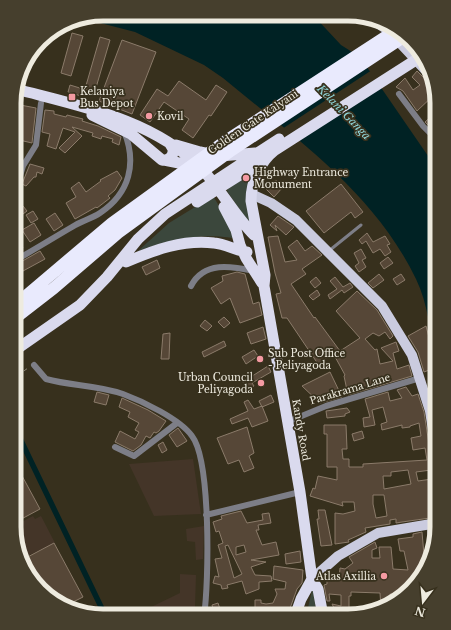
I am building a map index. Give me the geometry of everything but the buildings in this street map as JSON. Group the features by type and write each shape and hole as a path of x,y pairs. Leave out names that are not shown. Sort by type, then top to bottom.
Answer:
{"highway":[{"name":"Golden Gate Kalyani","path":"115,228 224,142 391,33"},
{"name":"Golden Gate Kalyani","path":"115,228 400,39"},
{"path":"21,346 80,305 105,280 152,225 165,214 262,156 413,53"},
{"path":"282,142 417,59"},
{"path":"22,91 107,113 168,143 205,172 257,240"},
{"path":"22,98 94,115 123,129 138,139 161,159"},
{"path":"161,159 156,152 157,146 168,143 220,156 262,156"},
{"path":"251,194 262,156"},
{"path":"21,353 82,312 104,290 138,247 160,227 255,163 262,156"},
{"name":"Kandy Road","path":"161,159 187,165 200,174 225,209 236,230 243,252 264,286"},
{"name":"Kandy Road","path":"251,194 257,240 265,275 264,286 300,492 312,580 318,589 322,609"},
{"path":"21,301 115,228"},
{"path":"21,314 54,288 115,228"},
{"path":"239,241 246,233 257,240"},
{"path":"126,262 162,248 191,243 212,242 243,252 252,252 257,240"},
{"path":"297,609 301,599 312,580"}],"main road":[{"path":"391,33 421,65"},
{"path":"251,194 282,210 328,252 382,306 412,355 430,411"},
{"path":"312,580 338,556 378,533 430,524"}],"street":[{"path":"399,94 430,133"},
{"path":"21,172 23,166 36,145 41,102"},
{"path":"21,257 74,226 98,214 115,200 125,185 131,163 130,149 123,129"},
{"path":"191,286 200,273 214,267 231,266 256,272"},
{"path":"34,365 46,379 102,388 149,405 177,423 192,435 199,448 206,515 208,568 205,609"},
{"name":"Parakrama Lane","path":"287,422 326,406 420,378"},
{"path":"115,447 134,456 177,423"},
{"path":"206,515 300,492"}],"lane":[{"path":"328,252 361,225"}],"path":[{"path":"21,373 34,365"}],"shaded area":[{"path":"193,459 201,514 154,516 129,464"},
{"path":"33,516 35,519 41,516 55,543 26,556 21,533 21,522"},
{"path":"204,526 203,559 196,560 195,542 187,541 186,529"},
{"path":"180,574 196,575 195,607 186,607 182,609 147,609 180,593"}],"green space":[{"path":"253,170 253,229 227,191"},
{"path":"213,196 227,219 233,238 208,236 185,238 138,251 169,223"},
{"path":"313,586 316,609 308,609"}],"water":[{"name":"Kelani Ganga","path":"95,21 319,21 341,45 360,57 430,159 430,328 424,299 420,288 399,248 378,219 331,168 278,122 223,78 204,65 135,32"}],"pier":[{"path":"372,70 383,86 297,142 282,129"}],"waterway":[{"path":"21,441 102,609"}],"place":[{"name":"Kelaniya Bus Depot","path":"72,97"},
{"name":"Kovil","path":"149,116"},
{"name":"Highway Entrance Monument","path":"246,178"},
{"name":"Sub Post Office - Peliyagoda","path":"260,359"},
{"name":"Urban Council Peliyagoda","path":"261,383"},
{"name":"Atlas Axillia","path":"384,576"}]}
